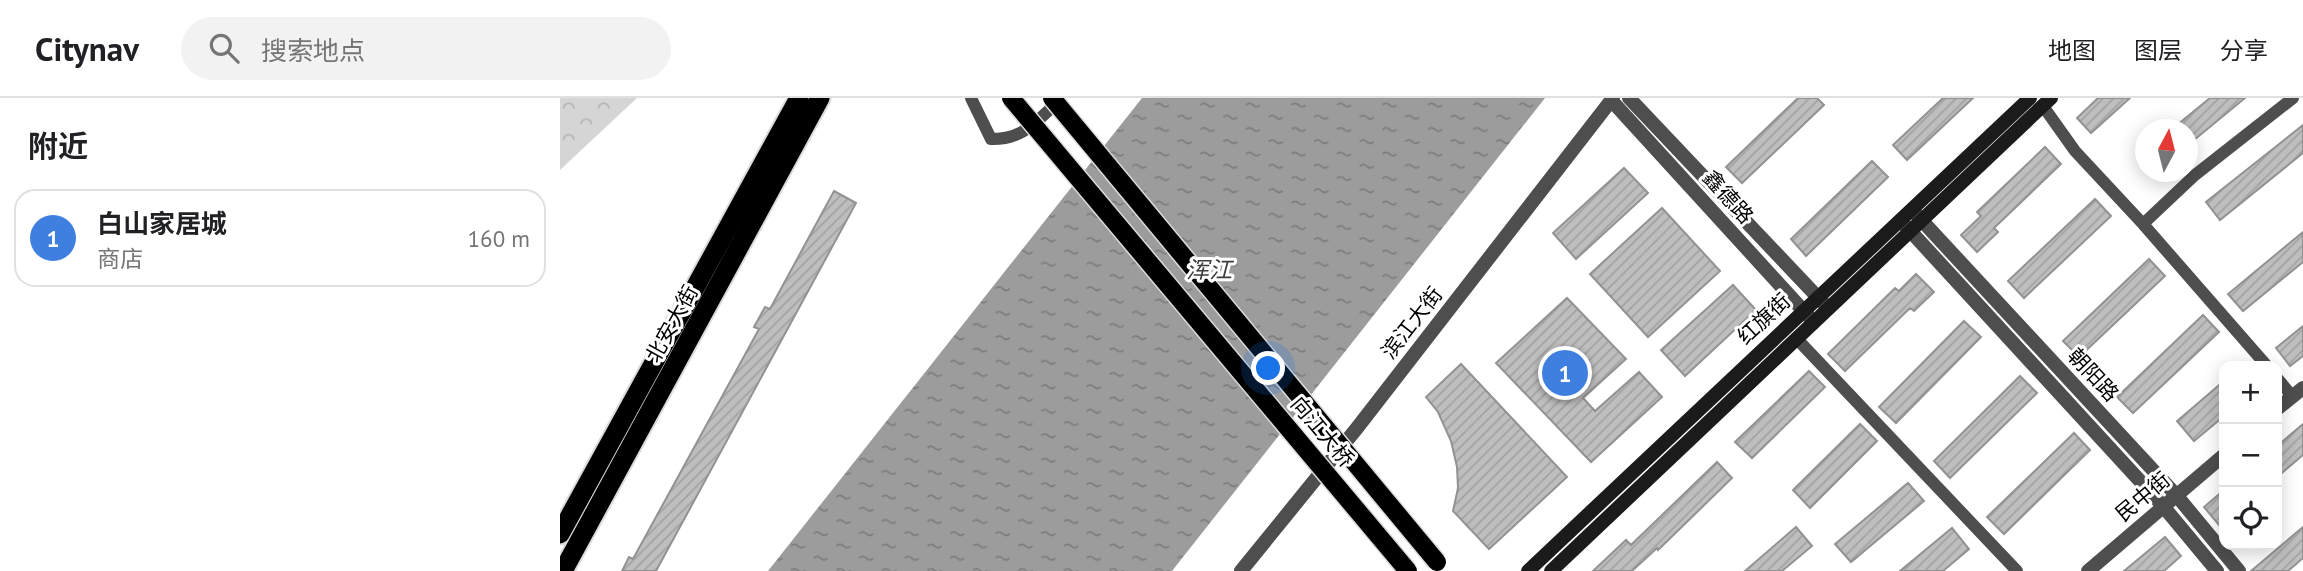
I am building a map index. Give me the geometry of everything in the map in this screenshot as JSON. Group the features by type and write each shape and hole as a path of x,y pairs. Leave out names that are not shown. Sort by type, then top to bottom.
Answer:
{"highway":[{"name":"北安大街","path":"560,534 799,98"},
{"name":"北安大街","path":"563,571 820,98"}],"main road":[{"name":"向江大桥","path":"1011,98 1408,571"},
{"name":"向江大桥","path":"1052,98 1437,562"},
{"path":"1551,571 1797,338 1808,316 1916,221 2041,101"},
{"name":"红旗街","path":"1823,303 1901,221"},
{"name":"红旗街","path":"1528,571 1808,316"}],"street":[{"path":"971,98 991,139 1005,140 1020,135 1062,98"},
{"name":"鑫德路","path":"1629,98 1823,303"},
{"path":"2143,223 2195,175 2293,98"},
{"name":"鑫德路","path":"1612,99 1808,316"},
{"name":"滨江大街","path":"1241,571 1365,418 1612,99"},
{"path":"2041,101 2075,151 2143,223 2263,361"},
{"name":"朝阳路","path":"1901,221 1916,221 2177,496 2239,571"},
{"name":"朝阳路","path":"1916,221 2217,571"},
{"path":"1797,338 2017,571"},
{"path":"2282,381 2298,392 2282,406"},
{"name":"民中街","path":"2088,571 2219,459"}],"green space":[{"path":"560,98 637,98 560,170"}],"water":[{"name":"浑江","path":"1142,98 1545,98 1172,571 768,571"}],"building":[{"path":"1798,98 1817,98 1824,105 1742,183 1726,167"},
{"path":"1943,98 1973,98 1907,160 1893,145"},
{"path":"2098,98 2130,98 2091,133 2077,118"},
{"path":"2210,98 2245,98 2198,137 2198,119 2184,119"},
{"path":"2303,125 2303,153 2220,220 2206,202"},
{"path":"2045,147 2061,164 1994,228 1998,232 1977,252 1961,235 1981,216 1977,212"},
{"path":"1872,161 1888,177 1806,256 1791,239"},
{"path":"1624,168 1648,193 1576,259 1553,233"},
{"path":"834,191 856,203 656,571 622,571 629,557 633,559 759,329 754,327 765,307 770,309"},
{"path":"2095,199 2111,216 2024,298 2008,281"},
{"path":"1662,208 1720,271 1648,337 1590,274"},
{"path":"2303,232 2303,262 2243,311 2228,294"},
{"path":"2149,259 2165,276 2079,357 2063,341"},
{"path":"1916,274 1934,292 1914,311 1910,308 1845,371 1828,354 1895,288 1899,291"},
{"path":"1733,285 1756,310 1685,376 1661,350"},
{"path":"1567,298 1626,359 1583,398 1595,411 1639,372 1662,397 1591,462 1496,363"},
{"path":"2203,315 2219,332 2133,413 2117,397"},
{"path":"1964,321 1981,337 1896,423 1879,407"},
{"path":"2303,326 2303,356 2290,366 2276,348"},
{"path":"1461,364 1567,477 1489,549 1453,511 1458,488 1457,467 1451,441 1438,412 1426,397"},
{"path":"1809,371 1825,387 1752,458 1735,442"},
{"path":"2020,376 2037,393 1950,478 1934,461"},
{"path":"2219,385 2219,420 2194,441 2177,421"},
{"path":"1860,424 1877,441 1810,508 1793,490"},
{"path":"2303,424 2303,455 2282,473 2282,442"},
{"path":"2074,433 2090,450 2004,534 1987,517"},
{"path":"1717,462 1732,478 1658,550 1657,548 1632,571 1593,571 1626,540 1631,545"},
{"path":"1908,483 1924,501 1851,562 1835,544"},
{"path":"2219,494 2219,525 2204,507"},
{"path":"1796,527 1812,546 1782,571 1745,571"},
{"path":"2303,527 2303,558 2288,571 2251,571 2276,550 2282,550 2282,545"},
{"path":"1952,528 1969,549 1943,571 1900,571"},
{"path":"2165,537 2181,556 2164,571 2124,571"}],"place":[{"name":"白山家居城","path":"1565,373"}]}
